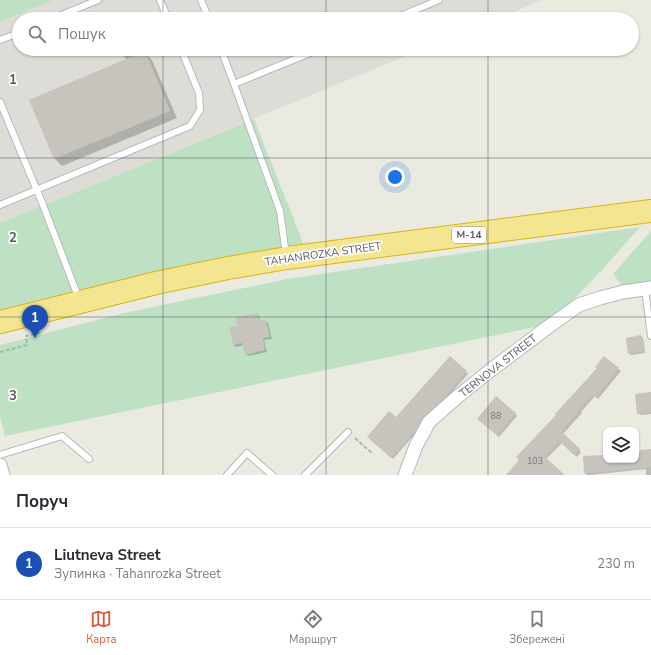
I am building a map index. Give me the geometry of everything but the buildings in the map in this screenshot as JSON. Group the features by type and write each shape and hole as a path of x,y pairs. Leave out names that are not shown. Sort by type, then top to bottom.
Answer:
{"highway":[{"name":"TAHANROZKA STREET","path":"0,322 189,276 287,258 651,211"}],"street":[{"name":"TERNOVA STREET","path":"405,475 416,446 429,422 492,369 579,305 622,292 648,289"},
{"path":"0,465 3,475"}],"lane":[{"path":"69,12 98,0"},
{"path":"160,0 165,12"},
{"path":"201,0 206,12"},
{"path":"410,12 439,0"},
{"path":"0,40 12,36"},
{"path":"0,205 190,126 200,110 199,93 184,56"},
{"path":"224,56 280,211 287,258"},
{"path":"234,84 303,56"},
{"path":"0,102 80,302"},
{"path":"648,289 651,336"},
{"path":"306,475 348,432"},
{"path":"0,454 62,436 89,460"},
{"path":"227,475 247,453 272,475"}],"path":[{"path":"0,352 27,345 26,336 43,332"},
{"path":"348,432 373,454"}],"shaded area":[{"path":"54,0 543,0 513,12 25,12"},
{"path":"12,17 12,56 406,56 0,223 0,22"}],"green space":[{"path":"0,0 54,0 25,12 12,12 12,17 0,22"},
{"path":"254,119 304,245 117,282 0,312 0,223"},
{"path":"640,227 602,270 570,303 545,325 5,436 0,417 0,345 124,313 287,279"},
{"path":"651,231 651,283 623,287 613,274"}],"place":[{"name":"Liutneva Street","path":"35,338"}]}
